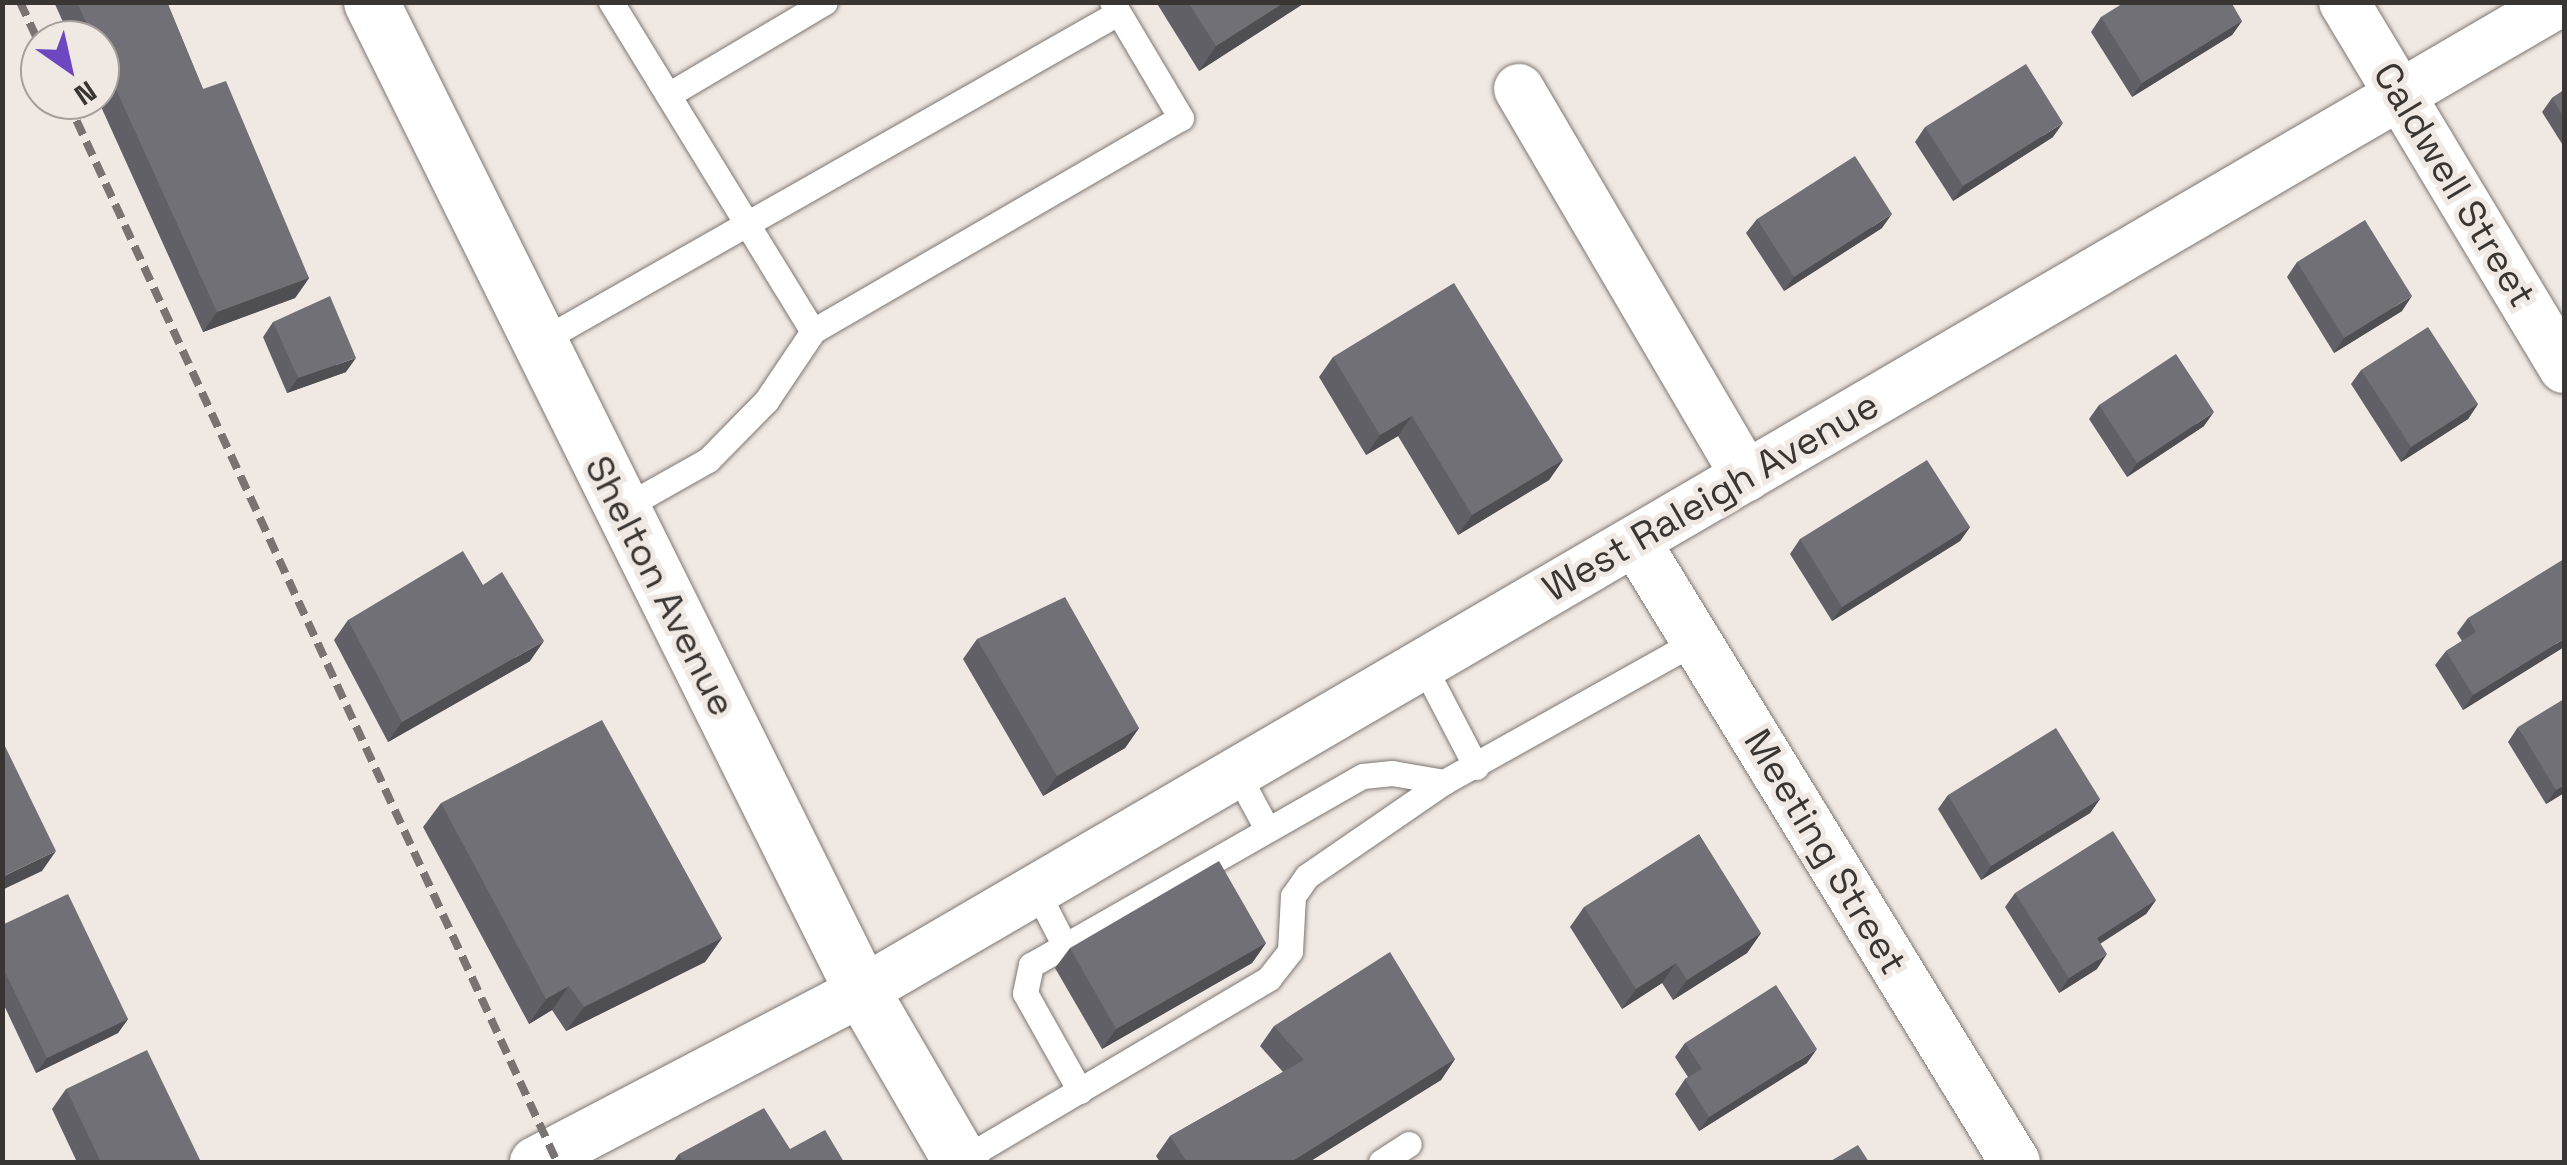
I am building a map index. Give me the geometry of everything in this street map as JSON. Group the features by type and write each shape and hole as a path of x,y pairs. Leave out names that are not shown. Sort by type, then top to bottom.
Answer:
{"main road":[{"name":"Shelton Avenue","path":"370,2 862,991 961,1162"}],"street":[{"name":"Caldwell Street","path":"2344,2 2564,368"},
{"name":"West Raleigh Avenue","path":"535,1162 862,991 2559,2"},
{"path":"1519,90 1746,476"},
{"name":"Meeting Street","path":"1635,542 2016,1162"}],"lane":[{"path":"611,2 813,331"},
{"path":"668,96 824,2"},
{"path":"538,342 749,227 1115,8 1181,118 813,331 766,401 708,460 621,509"},
{"path":"961,1162 1269,978 1292,936 1293,896 1307,876 1444,782 1696,641"},
{"path":"1422,665 1476,767"},
{"path":"1080,1091 1025,993 1031,965 1064,942 1363,776 1392,772 1444,782"},
{"path":"1237,773 1266,828"},
{"path":"1036,890 1064,942"},
{"path":"1381,1162 1409,1144"}],"building":[{"path":"77,2 167,2 203,89 226,81 309,278 217,312 120,98 120,20 85,20"},
{"path":"1188,2 1285,2 1216,46"},
{"path":"2125,2 2231,2 2242,21 2142,83 2101,17"},
{"path":"2026,64 2063,123 1963,186 1925,127"},
{"path":"2564,90 2564,117 2552,98"},
{"path":"1855,156 1892,214 1794,277 1757,219"},
{"path":"2365,220 2412,296 2344,338 2297,262"},
{"path":"1454,283 1563,460 1472,515 1412,416 1380,435 1333,357"},
{"path":"330,296 356,358 298,378 273,322"},
{"path":"2428,327 2478,404 2411,447 2361,370"},
{"path":"2176,354 2214,412 2137,463 2099,405"},
{"path":"1927,460 1970,527 1842,607 1800,539"},
{"path":"463,551 483,585 502,572 544,641 402,722 348,620"},
{"path":"2564,559 2564,639 2473,695 2446,651 2476,632 2468,618"},
{"path":"1065,597 1139,728 1057,776 977,639"},
{"path":"2564,699 2564,785 2556,790 2518,727"},
{"path":"602,720 722,938 584,1007 569,986 546,999 441,803"},
{"path":"2056,728 2100,799 1991,866 1948,795"},
{"path":"2,740 56,851 2,877"},
{"path":"2113,831 2156,900 2097,938 2107,954 2069,978 2015,893"},
{"path":"1699,834 1761,933 1687,980 1676,963 1636,989 1584,907"},
{"path":"1219,861 1266,943 1116,1029 1070,948"},
{"path":"68,894 128,1019 47,1058 2,966 2,925"},
{"path":"1390,952 1455,1059 1291,1162 1187,1162 1170,1136 1304,1060 1274,1026"},
{"path":"1776,985 1817,1049 1709,1117 1685,1079 1702,1069 1685,1043"},
{"path":"147,1050 201,1162 101,1162 66,1089"},
{"path":"764,1108 790,1149 825,1130 844,1162 683,1162 679,1154"},
{"path":"1858,1145 1869,1162 1829,1162"}],"railway":[{"path":"20,2 28,20"},
{"path":"76,120 557,1162"}]}
